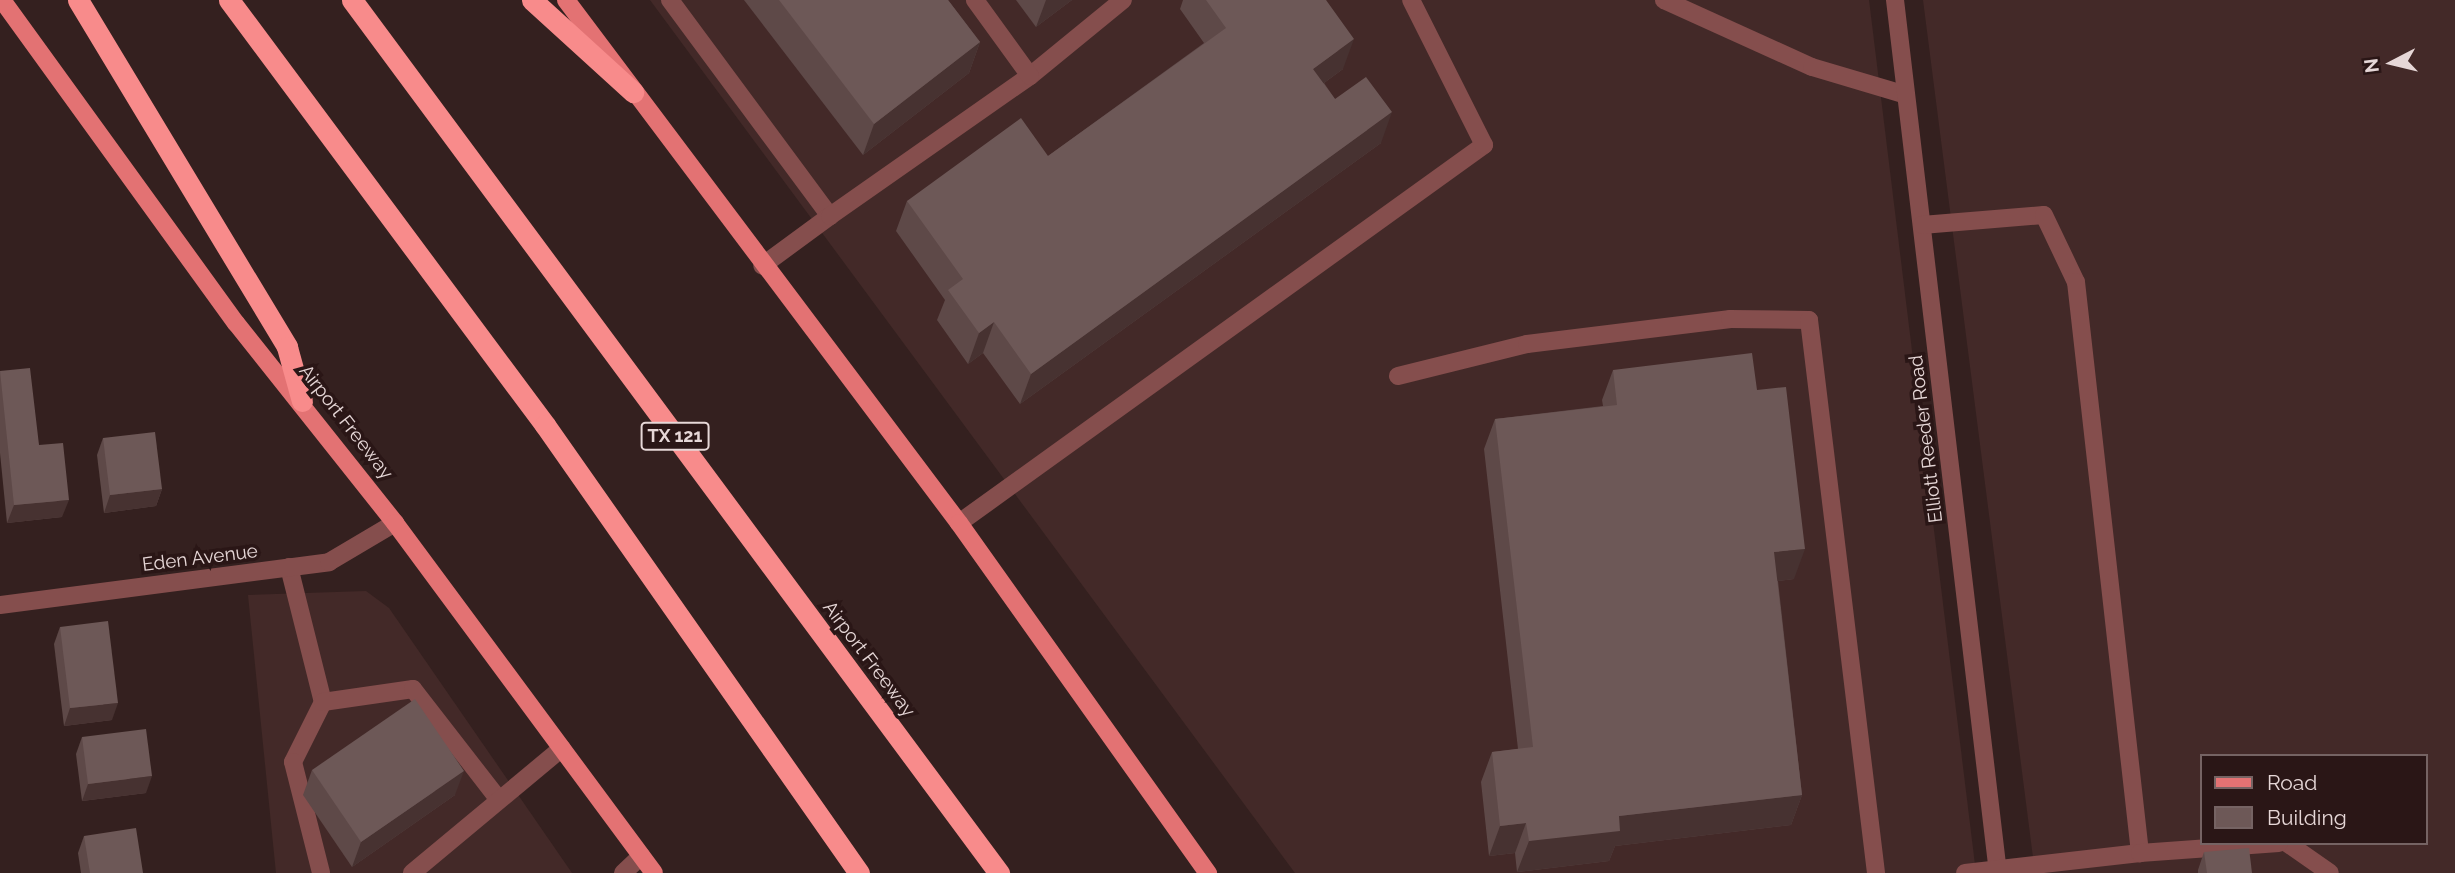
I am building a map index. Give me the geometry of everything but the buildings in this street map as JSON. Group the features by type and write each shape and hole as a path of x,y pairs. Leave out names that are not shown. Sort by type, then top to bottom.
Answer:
{"highway":[{"path":"78,0 287,347 302,401"},
{"path":"229,0 545,425 859,873"},
{"name":"Airport Freeway","path":"352,0 999,873"},
{"path":"531,0 633,92"}],"main road":[{"name":"Airport Freeway","path":"2,0 236,323 302,401 395,523 654,873"},
{"path":"566,0 762,266 958,523 1208,873"}],"street":[{"path":"670,0 830,216"},
{"path":"975,0 1030,76"},
{"path":"762,266 1030,76 1123,0"},
{"path":"958,523 1484,145 1410,0"},
{"path":"1664,0 1812,67 1906,95"},
{"name":"Elliott Reeder Road","path":"1895,0 1998,871"},
{"path":"1922,225 2044,215 2076,282 2140,853"},
{"path":"1398,376 1527,344 1730,319 1809,320 1876,873"},
{"name":"Eden Avenue","path":"0,605 329,562 395,523"},
{"path":"289,567 323,702 293,762 321,873"},
{"path":"323,702 413,689 499,800"},
{"path":"412,873 562,748"},
{"path":"1965,873 2140,853 2251,845"},
{"path":"2290,845 2330,873"},
{"path":"623,873 641,856"}],"shaded area":[{"path":"650,0 1869,0 1976,873 1295,873"},
{"path":"1923,0 2455,0 2455,873 2035,873"},
{"path":"366,591 389,608 572,873 276,873 248,595"}]}
